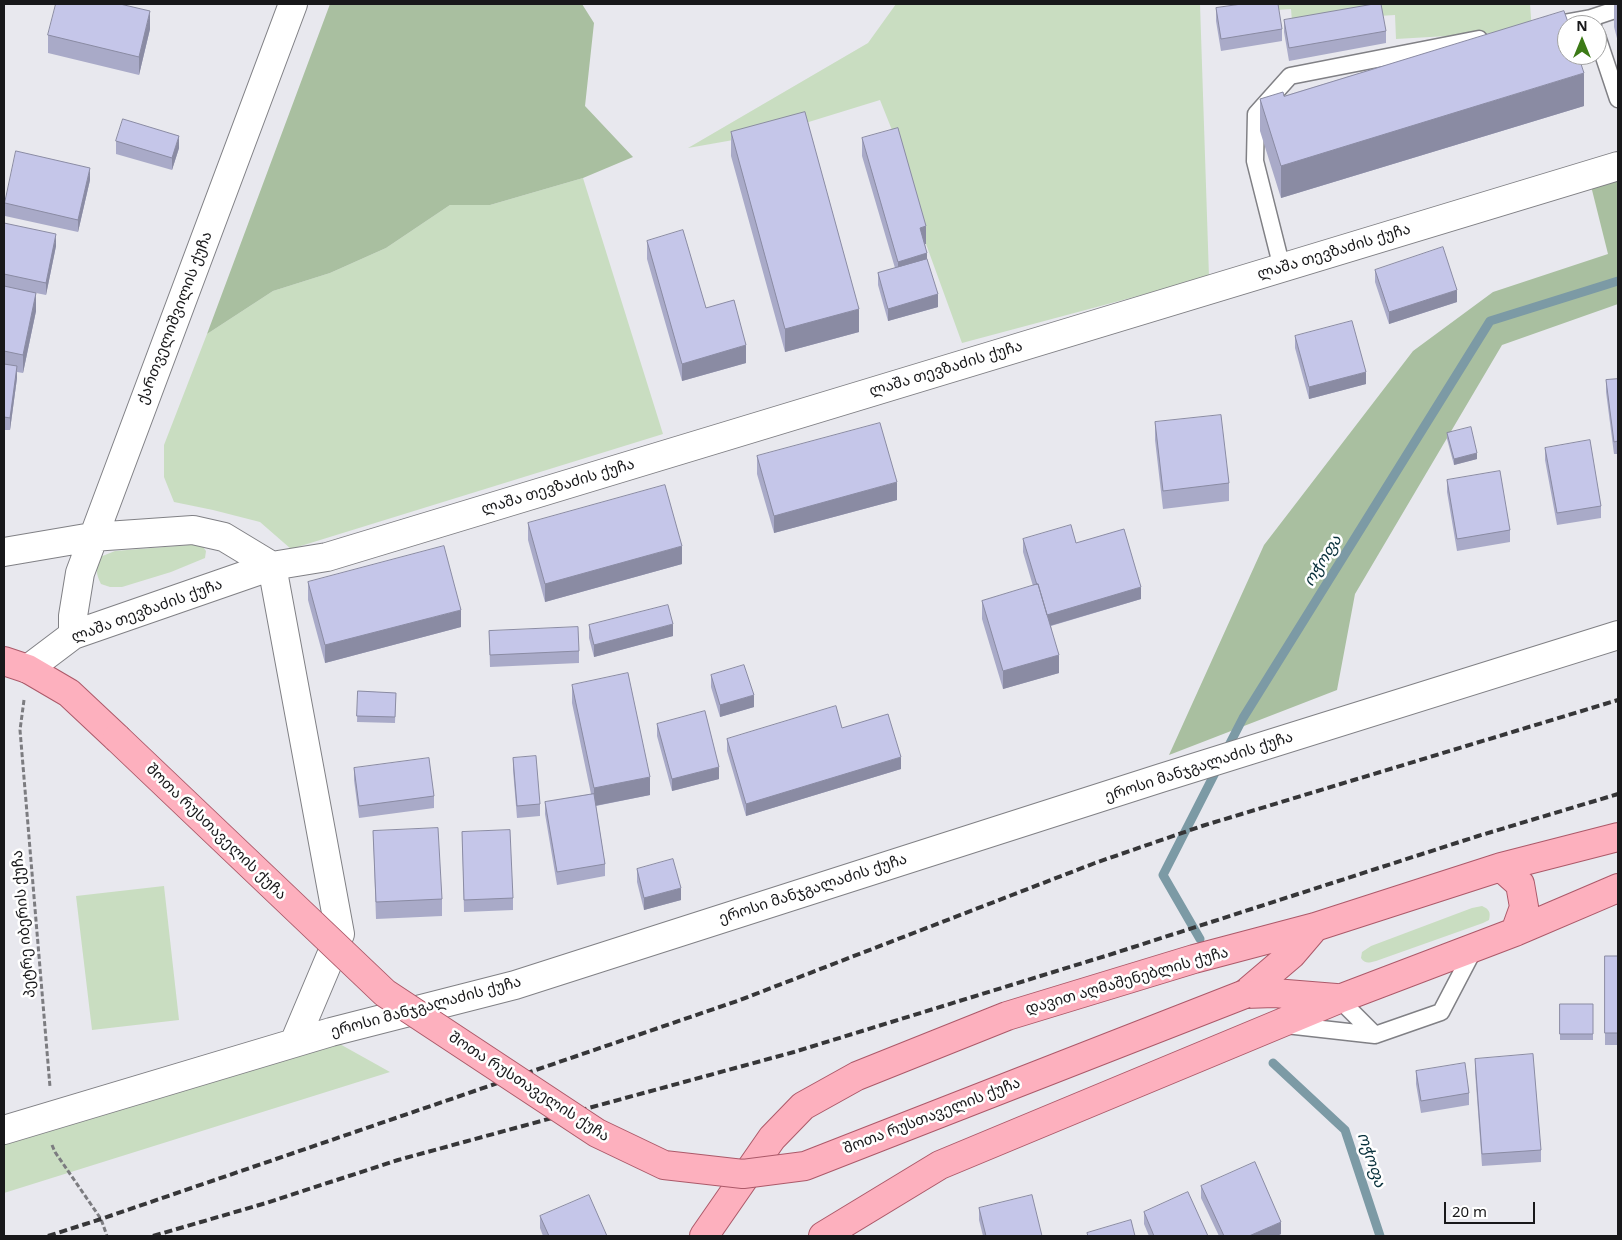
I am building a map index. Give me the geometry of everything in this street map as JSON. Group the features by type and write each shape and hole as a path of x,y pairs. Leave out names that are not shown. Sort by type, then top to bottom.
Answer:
{"main road":[{"name":"შოთა რუსთაველის ქუჩა","path":"16,665 69,693 385,993 597,1133 664,1165 742,1174 804,1166 1245,994 1292,954 1315,928"},
{"name":"დავით აღმაშენებლის ქუჩა","path":"704,1236 772,1138 803,1106 857,1076 1007,1016 1194,959 1315,928 1501,867 1618,837"},
{"path":"1501,867 1520,884 1524,907 1514,932"},
{"path":"823,1236 940,1165 1339,999 1514,932 1618,888"},
{"name":"შოთა რუსთაველის ქუჩა","path":"1245,994 1274,993 1339,999"}],"street":[{"name":"ქართველიშვილის ქუჩა","path":"73,636 73,616 80,573 92,538 293,4"},
{"name":"ლაშა თევზაძის ქუჩა","path":"16,665 73,636 272,566 327,557 1618,166"},
{"path":"4,552 92,538 193,530 224,537 272,566 340,934 294,1043"},
{"name":"ეროსი მანჯგალაძის ქუჩა","path":"4,1130 294,1043 515,985 1161,778 1618,635"}],"lane":[{"path":"1605,15 1618,9"},
{"path":"1533,29 1557,26"},
{"path":"1282,268 1255,161 1256,114 1290,76 1494,36"},
{"path":"1607,65 1618,99"},
{"path":"1278,1024 1375,1035 1441,1012 1475,946"},
{"path":"1339,999 1375,1035"}],"path":[{"name":"პეტრე იბერის ქუჩა","path":"20,730 48,1080 49,1116 55,1152 101,1220 107,1236"}],"green space":[{"path":"330,4 582,4 594,23 585,106 633,157 583,178 490,205 450,205 386,248 330,273 273,291 207,334"},
{"path":"896,4 1200,4 1209,277 962,343 926,244 898,145 880,100 773,133 688,148 868,43"},
{"path":"1244,4 1530,4 1532,31 1396,39 1395,15 1292,21 1291,9 1245,12"},
{"path":"583,178 663,434 291,549 260,522 174,502 164,477 164,445 207,334 273,291 330,273 386,248 450,205 490,205"},
{"path":"1618,178 1618,304 1502,345 1355,594 1337,690 1169,755 1264,545 1413,351 1493,292 1608,254 1591,186"},
{"path":"201,544 206,551 205,558 171,572 122,587 110,587 101,584 98,577 97,567 100,557 115,551"},
{"path":"164,886 179,1020 92,1030 76,896"},
{"path":"1482,906 1490,913 1489,920 1483,923 1376,961 1367,962 1361,958 1362,952 1371,946 1472,908"},
{"path":"338,1043 390,1072 4,1193 4,1143"}],"building":[{"path":"56,4 120,4 150,11 139,57 48,35"},
{"path":"1242,4 1278,4 1282,29 1221,39 1216,8"},
{"path":"1381,4 1386,31 1289,48 1284,20"},
{"path":"1564,11 1565,15 1557,15 1557,65 1581,65 1584,73 1281,166 1260,99 1283,92 1284,96"},
{"path":"805,112 859,309 785,329 731,132"},
{"path":"123,119 179,136 172,158 116,141"},
{"path":"898,128 926,226 920,228 927,253 898,262 862,138"},
{"path":"16,151 90,168 78,220 5,203"},
{"path":"4,223 56,234 46,283 4,274"},
{"path":"683,230 706,308 734,300 746,345 682,364 647,241"},
{"path":"1443,247 1457,290 1389,312 1375,270"},
{"path":"927,259 938,294 888,309 878,273"},
{"path":"4,286 36,293 23,355 4,351"},
{"path":"1352,321 1366,372 1309,387 1295,336"},
{"path":"4,364 17,366 10,418 4,417"},
{"path":"1618,379 1618,441 1614,442 1606,380"},
{"path":"1221,415 1229,483 1163,491 1155,422"},
{"path":"880,423 897,482 774,516 757,456"},
{"path":"1471,427 1477,453 1454,459 1447,433"},
{"path":"1590,440 1601,506 1557,513 1545,448"},
{"path":"1500,471 1510,530 1457,539 1447,480"},
{"path":"665,485 682,546 545,584 528,523"},
{"path":"1071,525 1076,543 1124,529 1141,587 1047,615 1023,539"},
{"path":"444,546 461,610 325,645 308,582"},
{"path":"1038,584 1059,655 1003,671 982,601"},
{"path":"668,605 673,624 594,645 589,625"},
{"path":"578,627 579,651 490,655 489,631"},
{"path":"744,665 754,695 720,705 711,675"},
{"path":"628,673 650,777 594,788 572,685"},
{"path":"358,691 396,693 395,717 357,716"},
{"path":"836,706 842,728 888,714 901,757 746,804 727,739"},
{"path":"705,711 719,767 672,779 657,724"},
{"path":"536,756 540,804 517,806 513,758"},
{"path":"429,758 434,796 359,806 354,768"},
{"path":"594,794 605,864 557,872 545,802"},
{"path":"438,828 442,899 376,902 373,831"},
{"path":"510,830 513,898 464,900 462,832"},
{"path":"673,859 681,888 644,898 637,869"},
{"path":"1605,956 1618,956 1618,1033 1605,1033"},
{"path":"1560,1004 1593,1004 1593,1034 1560,1034"},
{"path":"1533,1054 1541,1150 1482,1154 1475,1059"},
{"path":"1465,1063 1469,1093 1421,1101 1416,1071"},
{"path":"1255,1162 1281,1222 1249,1236 1224,1236 1201,1186"},
{"path":"1188,1192 1208,1236 1154,1236 1144,1212"},
{"path":"589,1195 607,1236 549,1236 540,1216"},
{"path":"1032,1195 1042,1236 986,1236 979,1208"},
{"path":"1131,1220 1135,1236 1088,1236 1087,1233"}],"waterway":[{"name":"ოჭოფა","path":"1226,751 1243,718 1490,321 1618,281"},
{"name":"ოჭოფა","path":"1200,939 1163,875 1218,767"},
{"name":"ოჭოფა","path":"1273,1063 1345,1130 1380,1236"}],"railway":[{"path":"48,1236 740,1000 1095,863 1202,826 1618,700"},
{"path":"153,1236 266,1203 398,1160 794,1052 1115,953 1478,836 1618,794"}]}
